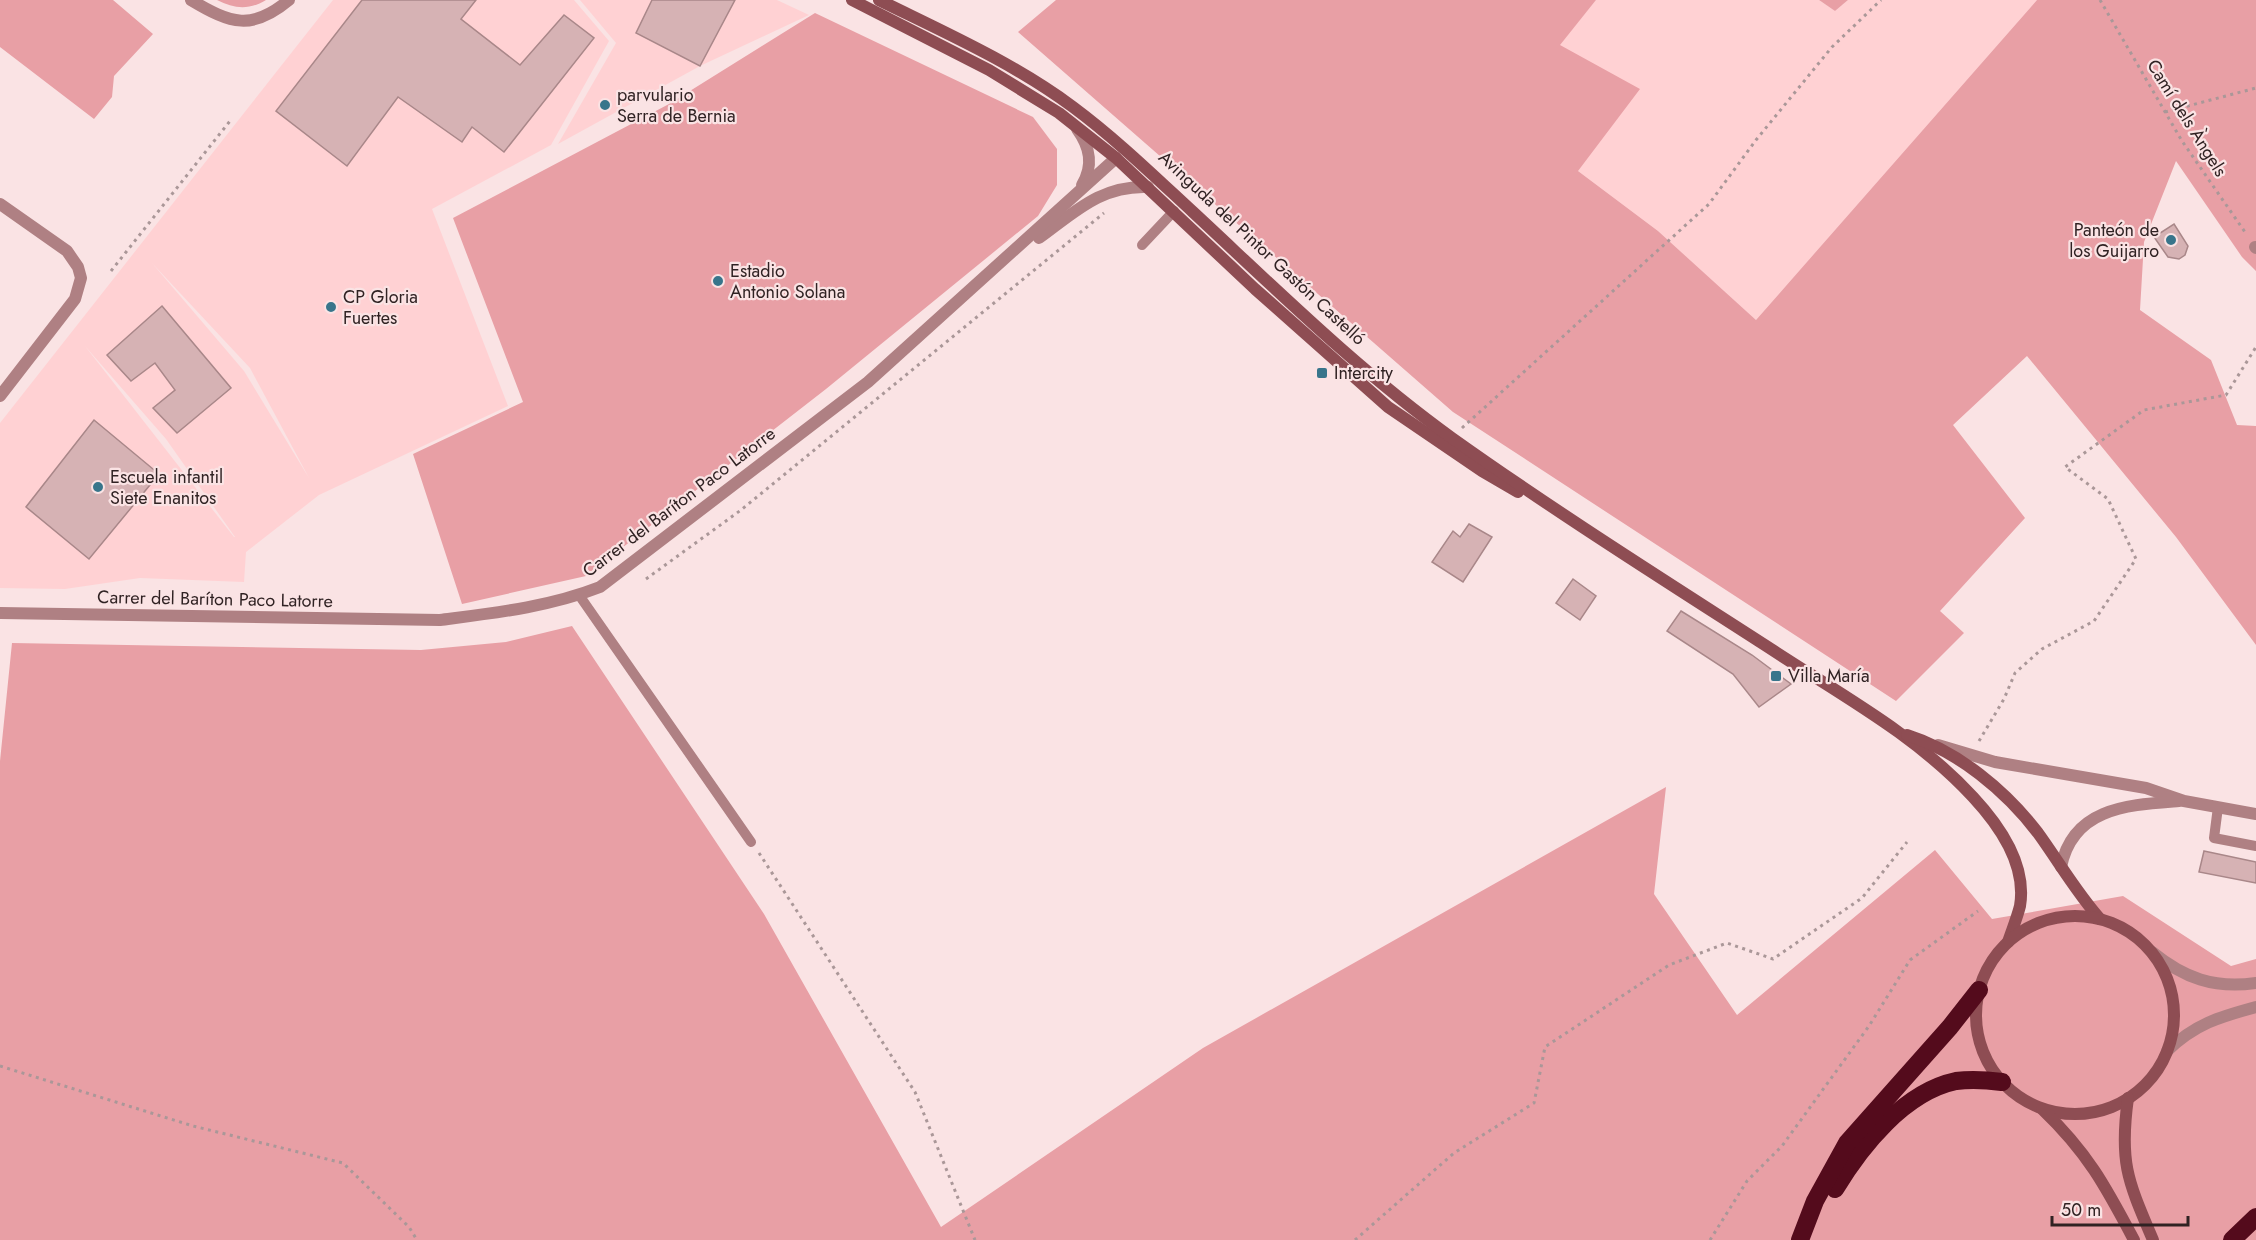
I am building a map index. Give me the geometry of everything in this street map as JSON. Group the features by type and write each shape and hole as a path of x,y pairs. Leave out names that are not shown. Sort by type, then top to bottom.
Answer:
{"highway":[{"path":"1800,1240 1815,1201 1847,1143 1950,1027 1979,990"},
{"path":"1813,1240 1830,1198 1847,1169 1875,1135 1913,1100 1936,1087 1957,1081 2002,1082"},
{"path":"2235,1237 2256,1216"}],"main road":[{"name":"Avinguda del Pintor Gastón Castelló","path":"852,0 989,70 1038,99 1072,123 1116,158 1255,289 1388,406 1482,471 1607,544"},
{"name":"Avinguda del Pintor Gastón Castelló","path":"879,0 971,46 1052,92 1140,161 1393,393 1452,437 1607,544 1904,734 1974,798 2010,849 2018,865 2021,888 2020,906 2008,942"},
{"path":"1116,158 1124,157 1162,183"},
{"name":"Avinguda del Pintor Gastón Castelló","path":"1904,734 1925,741 1978,774 2012,805 2038,833 2085,902 2100,919"},
{"path":"2081,916 2100,919 2120,926 2137,937 2152,952 2170,989 2174,1010 2167,1051 2157,1069 2128,1098 2108,1108 2086,1113 2063,1113 2041,1108 2020,1098 2002,1082 1992,1069 1978,1039 1976,1015 1979,990 1990,964 2008,942 2042,921 2081,916"},
{"path":"2128,1098 2124,1146 2126,1168 2131,1189 2153,1240"},
{"path":"2041,1108 2077,1143 2091,1163 2134,1240"}],"street":[{"path":"191,0 224,18 238,22 257,21 275,12 290,0"},
{"name":"Avinguda del Pintor Gastón Castelló","path":"1072,123 1087,143 1090,162 1086,179 1075,196"},
{"name":"Carrer del Baríton Paco Latorre","path":"0,613 440,620 507,611 579,595 600,587 868,382 1116,158"},
{"name":"Carrer del Baríton Paco Latorre","path":"996,268 1100,194 1125,188 1148,187"},
{"path":"0,204 67,251 78,267 81,278 75,298 0,396"},
{"name":"Avinguda del Pintor Gastón Castelló","path":"1925,741 1995,762 2146,788 2184,801 2256,814"},
{"name":"Avinguda del Pintor Gastón Castelló","path":"2061,867 2064,851 2072,837 2098,816 2118,808 2184,801"},
{"path":"2152,952 2175,971 2198,979 2221,984 2256,983"},
{"path":"2167,1051 2190,1031 2213,1018 2256,1007"}],"lane":[{"path":"1142,245 1174,211"},
{"path":"579,595 752,842"},
{"path":"2218,807 2214,838 2256,846"}],"path":[{"path":"1452,437 1709,204 1756,140 1833,46 1881,0"},
{"name":"Camí dels Àngels","path":"2100,0 2165,112 2255,247"},
{"path":"2165,112 2256,88"},
{"path":"111,271 230,121"},
{"path":"646,579 741,510 1107,211"},
{"path":"127,251 131,254"},
{"path":"1971,755 2004,699 2015,673 2042,649 2094,621 2136,560 2108,499 2065,467 2144,410 2226,394 2256,347"},
{"path":"752,842 915,1092 975,1240"},
{"path":"1355,1240 1454,1153 1534,1103 1545,1047 1669,965 1727,943 1773,959 1862,898 1907,842"},
{"path":"1710,1240 1747,1181 1782,1146 1869,1026 1910,960 1978,911"},
{"path":"0,1066 193,1126 342,1162 409,1227 417,1240"}],"shaded area":[{"path":"0,0 113,0 153,34 114,76 112,97 94,119 0,47"},
{"path":"217,0 266,0 242,7"},
{"name":"CP Gloria Fuertes","path":"333,0 574,0 609,41 551,145 432,209 508,406 319,495 246,552 244,582 140,578 65,589 0,588 0,423","holes":["152,263 250,368 309,478 244,371","85,346 166,439 235,537 234,537"]},
{"name":"parvulario Serra de Bernia","path":"580,0 777,0 809,15 700,66 558,144 616,43"},
{"path":"1056,0 1596,0 1560,45 1640,89 1578,171 1658,231 1756,320 2037,0 2256,0 2256,271 2242,257 2176,161 2144,242 2140,310 2211,360 2237,425 2256,426 2256,645 2176,537 2027,356 1953,425 2025,518 1940,611 1964,633 1896,701 1453,412 1018,32"},
{"path":"1596,0 1819,0 1835,11 1848,0 2037,0 1756,320 1658,231 1578,171 1560,44"},
{"path":"1819,0 1848,0 1835,11"},
{"name":"Estadio Antonio Solana","path":"815,13 1033,117 1057,149 1057,185 1038,216 826,389 586,576 462,604 413,454 523,402 453,218 669,104"},
{"path":"572,626 764,914 941,1227 1203,1048 1666,787 1654,894 1737,1015 1935,850 1992,919 2123,896 2231,966 2256,959 2256,1240 0,1240 0,761 12,643 421,650 506,642"}],"building":[{"path":"362,0 476,0 461,19 520,65 564,15 594,38 504,152 472,127 462,142 398,97 347,166 276,111"},
{"path":"652,0 735,0 700,66 636,33"},
{"name":"Panteón de los Guijarro","path":"2174,224 2188,246 2185,255 2179,259 2168,257 2154,237"},
{"path":"162,306 231,388 177,433 153,408 175,390 155,363 131,381 107,355"},
{"path":"94,420 159,474 89,559 26,507"},
{"path":"1469,524 1492,537 1463,582 1432,562 1453,531 1460,537"},
{"path":"1573,579 1596,596 1580,620 1556,603"},
{"path":"1681,611 1752,655 1791,684 1759,707 1733,674 1667,631"},
{"path":"2204,851 2256,862 2256,883 2199,872"}],"place":[{"name":"parvulario Serra de Bernia","path":"605,105"},
{"name":"Panteón de los Guijarro","path":"2171,240"},
{"name":"Estadio Antonio Solana","path":"718,281"},
{"name":"CP Gloria Fuertes","path":"331,307"},
{"name":"Intercity","path":"1322,373"},
{"name":"Escuela infantil Siete Enanitos","path":"98,487"},
{"name":"Villa María","path":"1776,676"}]}
